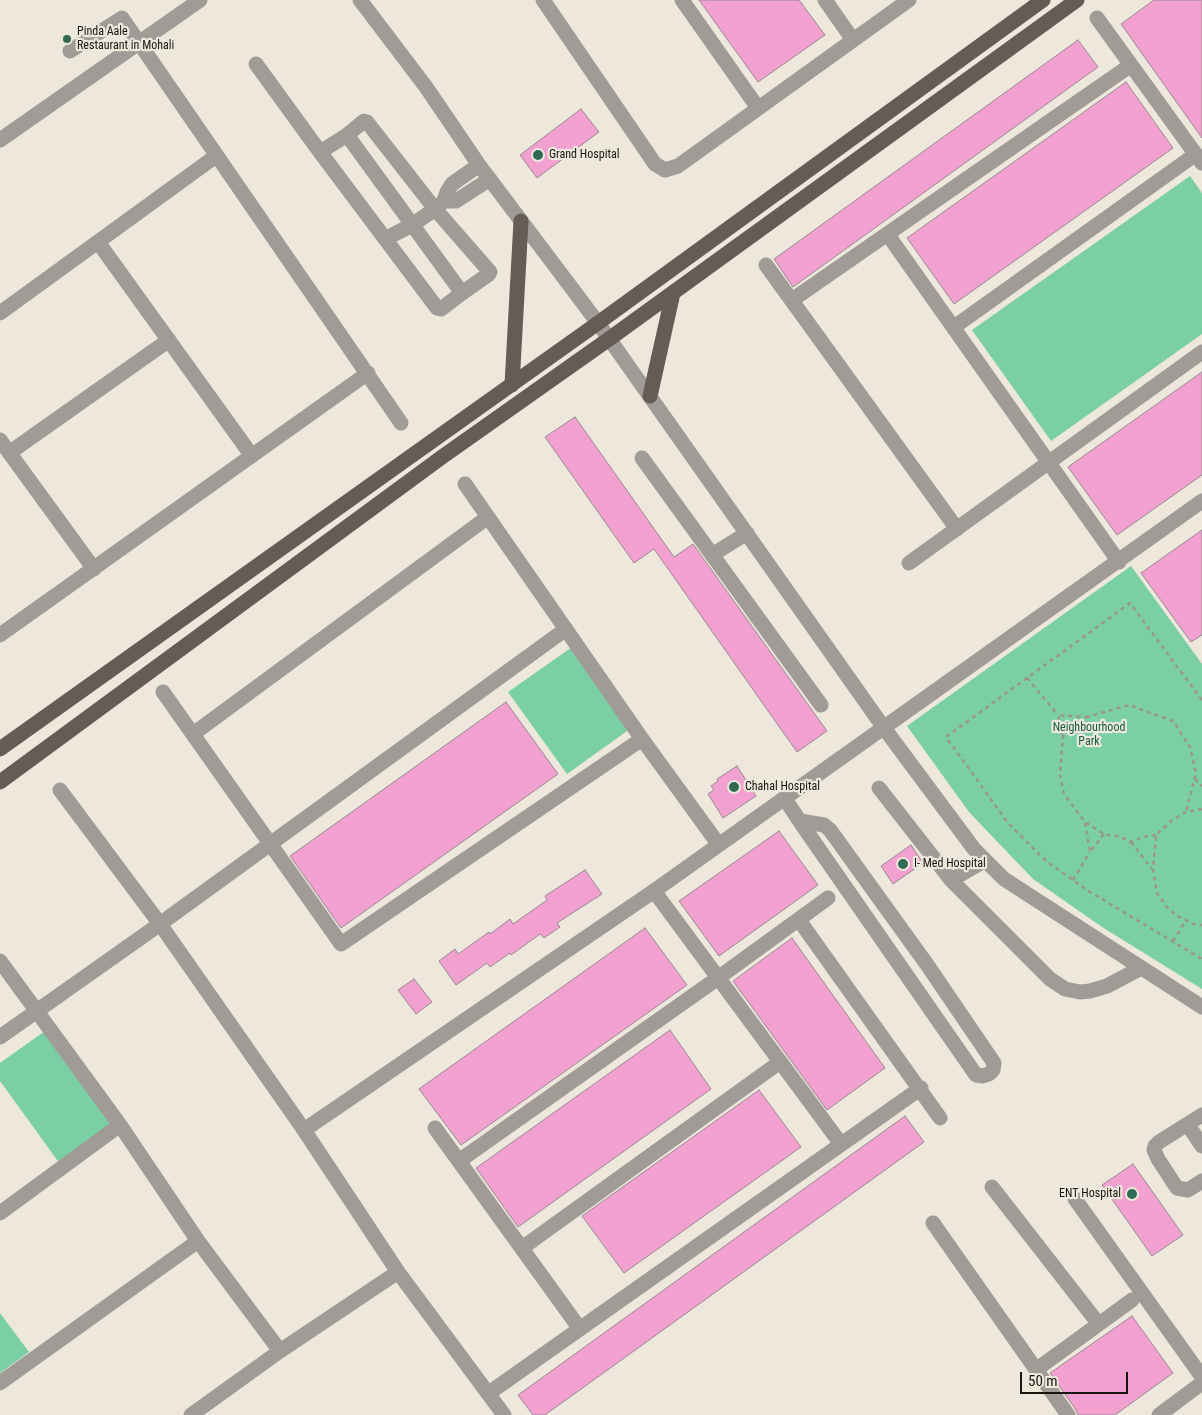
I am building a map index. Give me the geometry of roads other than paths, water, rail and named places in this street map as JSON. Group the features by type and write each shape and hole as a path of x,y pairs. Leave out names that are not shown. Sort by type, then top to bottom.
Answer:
{"main road":[{"path":"0,749 598,323 1043,0"},
{"path":"0,782 442,457 673,293 1077,0"},
{"path":"512,384 521,221"},
{"path":"650,396 673,293"}],"street":[{"path":"0,140 200,0"},
{"path":"360,0 426,87 479,164 598,323 884,728 984,861 1004,879 1202,1007"},
{"path":"543,0 655,164 665,170 678,166 909,0"},
{"path":"682,0 758,108"},
{"path":"825,0 853,40"},
{"path":"70,51 122,18 401,423"},
{"path":"954,327 1200,158 1097,18"},
{"path":"256,64 320,152 437,308 441,309 490,274 440,205 367,122 364,121 347,135 320,152"},
{"path":"792,300 1131,65"},
{"path":"347,135 462,293"},
{"path":"0,313 216,156"},
{"path":"440,205 452,184 479,164"},
{"path":"385,239 440,205 456,201 490,179"},
{"path":"888,235 1118,562"},
{"path":"98,242 252,456"},
{"path":"766,265 957,529"},
{"path":"9,453 169,340"},
{"path":"909,564 1202,352"},
{"path":"0,635 368,373"},
{"path":"0,440 94,569"},
{"path":"642,458 821,705"},
{"path":"465,484 642,739 719,845"},
{"path":"304,1130 654,891 1202,501"},
{"path":"193,734 488,517"},
{"path":"712,555 747,533"},
{"path":"0,1038 566,629"},
{"path":"163,692 341,944 642,739"},
{"path":"879,788 952,880 1050,979 1065,989 1080,992 1090,991 1106,986 1141,968"},
{"path":"60,790 160,924 304,1130 398,1272 504,1415"},
{"path":"785,798 800,821 976,1075 983,1076 989,1074 993,1070 994,1063 928,966 830,830 824,826 800,821"},
{"path":"952,880 984,861"},
{"path":"654,891 841,1144"},
{"path":"459,1161 828,898"},
{"path":"798,920 940,1118"},
{"path":"0,961 120,1125 198,1241 280,1351"},
{"path":"522,1248 780,1062"},
{"path":"489,1393 920,1088"},
{"path":"1202,1115 1155,1146 1155,1155 1177,1188 1188,1190 1202,1181"},
{"path":"0,1213 120,1125"},
{"path":"1188,1125 1202,1146"},
{"path":"435,1128 580,1329"},
{"path":"992,1187 1098,1323"},
{"path":"1074,1199 1202,1378"},
{"path":"933,1223 1068,1415"},
{"path":"0,1383 198,1241"},
{"path":"192,1415 280,1351 398,1272"},
{"path":"1036,1369 1132,1300"},
{"path":"1160,1415 1202,1383"}],"place":[{"name":"Pinda Aale Restaurant in Mohali","path":"67,39"},
{"name":"Grand Hospital","path":"538,155"},
{"name":"Chahal Hospital","path":"734,787"},
{"name":"I- Med Hospital","path":"903,864"},
{"name":"ENT Hospital","path":"1132,1194"}],"park label":[{"name":"Neighbourhood Park","path":"1089,735"}]}
